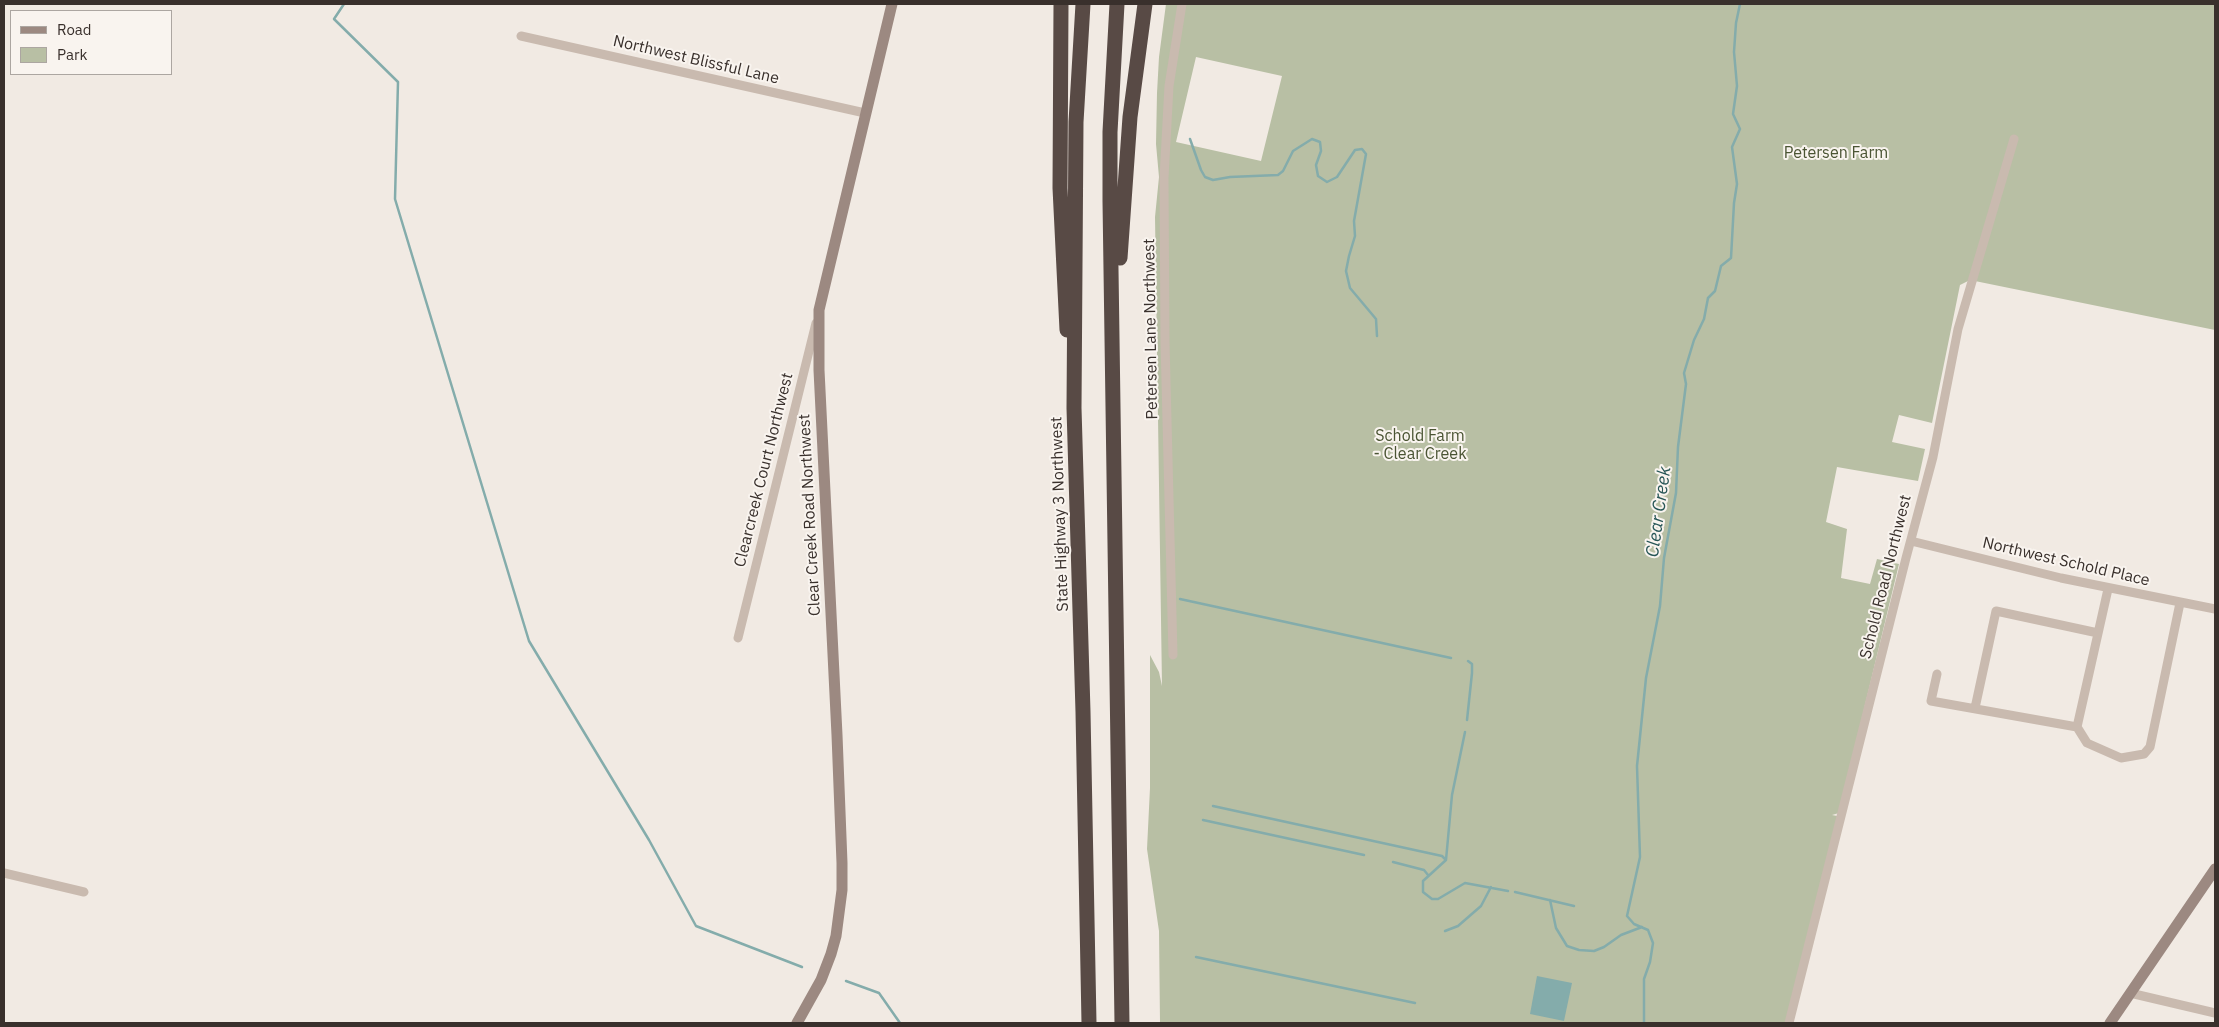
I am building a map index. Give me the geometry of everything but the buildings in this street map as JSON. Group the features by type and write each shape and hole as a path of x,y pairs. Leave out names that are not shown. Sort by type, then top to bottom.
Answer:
{"highway":[{"path":"1061,4 1060,188 1062,252 1074,408"},
{"name":"State Highway 3 Northwest","path":"1083,4 1076,122 1074,408 1083,712 1089,1023"},
{"path":"1117,4 1110,132 1117,779 1122,1023"},
{"path":"1113,356 1130,117 1145,4"}],"main road":[{"name":"Clear Creek Road Northwest","path":"798,1023 821,980 831,954 840,908 842,863 819,370 819,310 892,4"},
{"path":"2110,1023 2215,868"}],"street":[{"name":"Petersen Lane Northwest","path":"1173,655 1165,342 1164,178 1169,86 1182,4"},
{"name":"Northwest Blissful Lane","path":"521,36 865,113"},
{"name":"Schold Road Northwest","path":"1789,1023 1939,430 1958,329 2014,139"},
{"name":"Clearcreek Court Northwest","path":"738,638 819,310"},
{"name":"Northwest Schold Place","path":"1911,541 2108,589 2215,610"},
{"path":"2077,728 2108,589"},
{"path":"1937,674 1931,701 2077,728 2087,743 2121,758 2144,754 2150,747 2180,602"},
{"path":"1975,708 1996,611 2098,633"},
{"path":"4,873 84,892"},
{"path":"2130,994 2215,1013"}],"green space":[{"path":"1166,4 2215,4 2215,330 1970,280 1960,285 1932,423 1899,415 1892,442 1925,449 1918,481 1837,467 1826,522 1847,529 1841,578 1870,584 1877,559 1899,564 1839,813 1832,815 1842,817 1789,1023 1160,1023 1159,931 1147,849 1150,788 1150,655 1159,672 1162,686 1155,217 1159,177 1156,144 1159,57","holes":["1196,57 1282,76 1261,161 1176,142"]}],"water":[{"path":"1537,976 1572,983 1564,1021 1530,1014"}],"waterway":[{"path":"344,4 334,19 398,82 395,199 529,641 649,840 696,926 802,967"},
{"name":"Clear Creek","path":"1644,1023 1644,979 1650,962 1653,943 1648,930 1634,924 1627,916 1640,857 1637,766 1646,678 1660,606 1664,558 1676,493 1678,447 1686,384 1684,373 1694,340 1704,319 1708,298 1715,291 1721,266 1731,258 1737,184 1732,147 1740,129 1733,114 1737,86 1734,52 1736,23 1740,4"},
{"path":"1190,139 1201,170 1205,177 1213,180 1230,177 1278,175 1283,171 1293,151 1312,139 1320,142 1321,151 1316,165 1318,176 1327,182 1337,177 1355,150 1362,149 1366,154 1354,221 1355,236 1346,271 1350,288 1376,319 1377,336"},
{"path":"1180,599 1451,658"},
{"path":"1467,720 1472,673 1472,664 1468,661"},
{"path":"1465,732 1452,795 1446,860 1423,881 1423,892 1432,899 1438,899 1465,883 1508,891"},
{"path":"1213,806 1442,856 1446,860"},
{"path":"1203,820 1364,855"},
{"path":"1393,862 1424,870 1428,875"},
{"path":"1445,931 1458,926 1481,906 1491,887"},
{"path":"1515,892 1574,906"},
{"path":"1550,900 1556,928 1567,946 1579,950 1594,951 1604,947 1621,935 1642,927"},
{"path":"1196,957 1415,1003"},
{"path":"846,981 879,993 900,1023"}],"park label":[{"name":"Petersen Farm","path":"1836,153"},
{"name":"Schold Farm - Clear Creek","path":"1420,445"}]}
